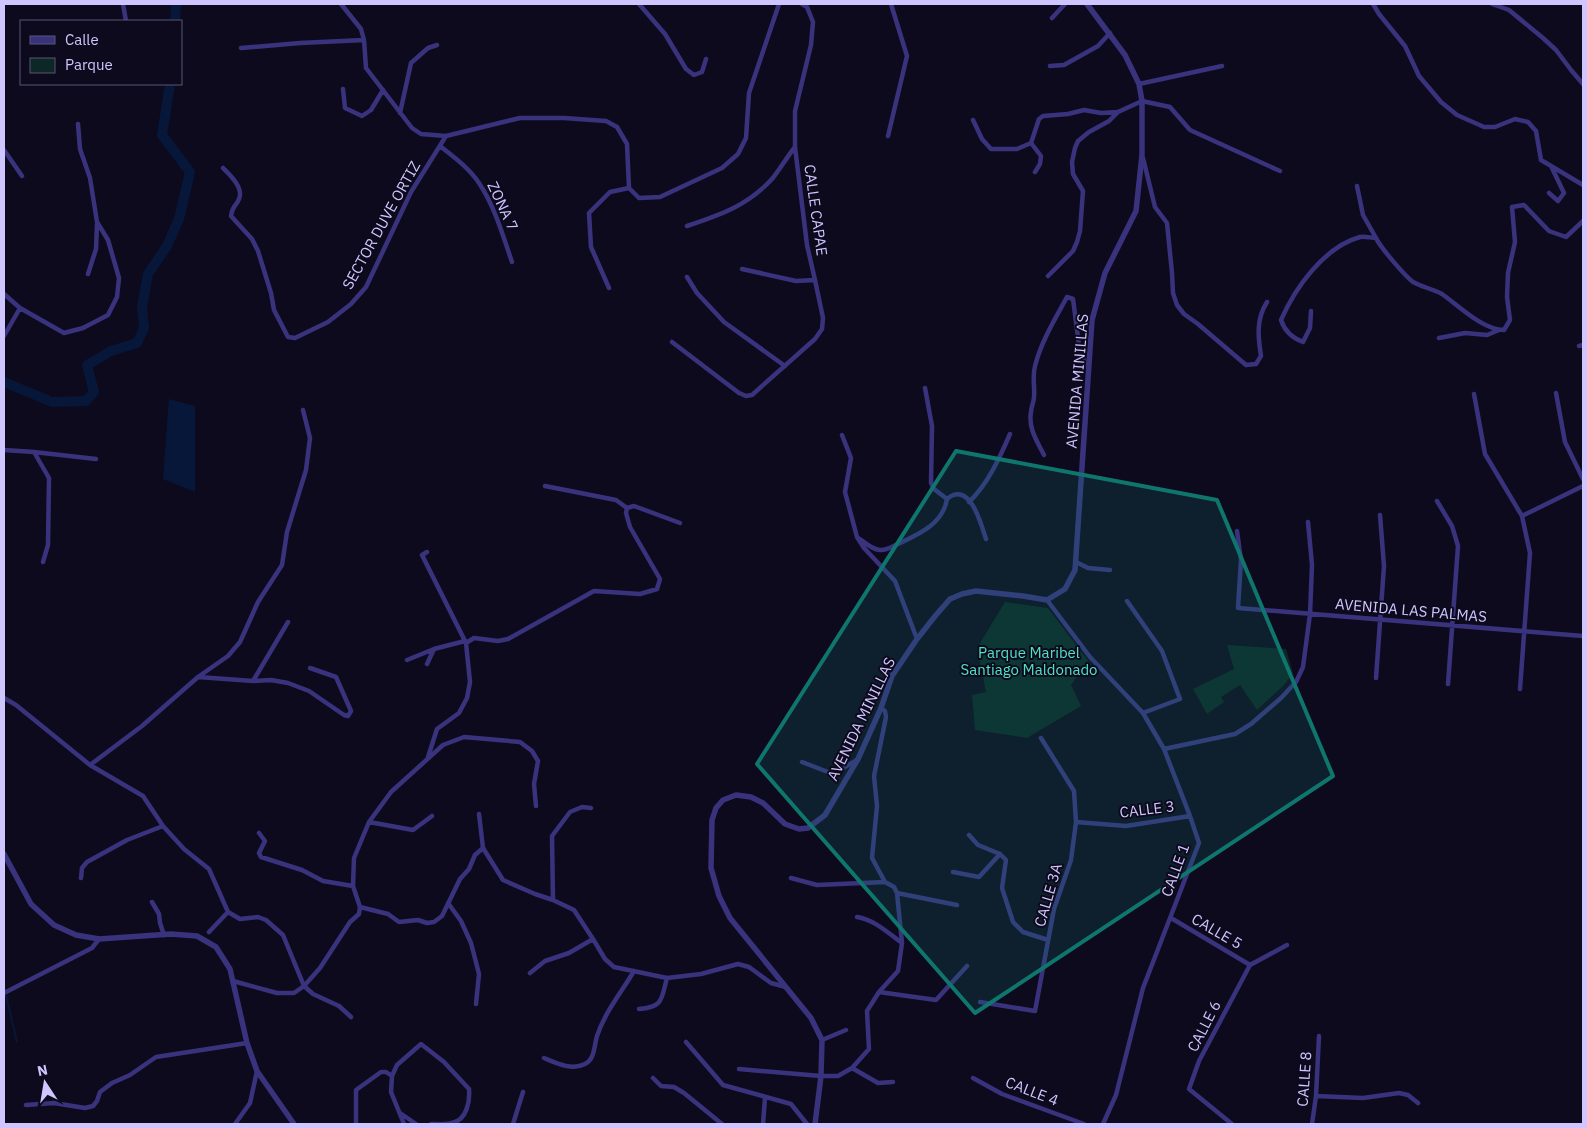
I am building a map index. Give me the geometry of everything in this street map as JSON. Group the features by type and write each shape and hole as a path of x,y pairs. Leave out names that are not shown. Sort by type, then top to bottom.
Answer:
{"street":[{"path":"123,4 126,20"},
{"path":"340,4 361,29 364,40 366,68 412,128 421,134 446,136 520,118 564,118 606,121 617,127 626,144 629,188 639,198 660,197 722,168 738,154 746,138 749,93 779,4"},
{"path":"639,4 664,34 686,69 694,74 702,72 706,59"},
{"name":"CALLE CAPAE","path":"672,342 739,393 746,396 752,395 785,366 815,339 822,329 823,318 807,245 795,147 795,111 811,45 813,22 807,7 802,4"},
{"path":"888,136 907,56 892,4"},
{"path":"1052,18 1065,4"},
{"name":"AVENIDA MINILLAS","path":"815,1124 821,1076 822,1040 811,1018 730,918 718,896 711,868 712,820 716,808 723,800 736,795 751,797 763,803 785,824 799,829 808,828 825,815 858,759 881,708 892,676 917,639 950,599 976,591 1047,600 1066,589 1075,570 1092,320 1104,273 1136,211 1142,154 1142,101 1139,84 1126,55 1087,4"},
{"path":"1373,4 1405,46 1419,76 1441,102 1457,115 1484,127 1495,128 1515,119 1528,122 1536,131 1542,160 1583,185"},
{"path":"1492,4 1509,10 1543,38 1556,50 1583,84"},
{"path":"1050,66 1064,65 1098,46 1110,33"},
{"path":"241,48 364,40"},
{"path":"400,113 411,63 428,48 437,45"},
{"path":"1139,84 1222,66"},
{"path":"343,89 346,108 362,116 371,110 383,90"},
{"path":"1048,276 1073,251 1080,231 1083,190 1073,174 1072,162 1078,141 1089,132 1109,121 1118,112 1142,101 1170,107 1190,130 1280,171"},
{"path":"973,120 982,139 992,149 1017,149 1031,143 1039,119 1043,116 1068,114 1084,110 1101,113 1118,112"},
{"path":"78,124 80,149 90,178 97,222 96,249 88,274"},
{"name":"SECTOR DUVE ORTIZ","path":"223,168 240,191 239,200 232,208 231,216 252,239 271,290 274,310 288,337 295,338 328,322 351,304 366,287 411,192 446,136"},
{"path":"1031,143 1041,156 1040,164 1035,172"},
{"name":"ZONA 7","path":"440,146 465,166 479,184 496,217 512,262"},
{"path":"687,226 721,215 752,197 773,178 795,147"},
{"path":"4,150 22,176"},
{"path":"1142,154 1155,207 1167,223 1172,293 1177,305 1184,314 1246,365 1256,364 1261,356 1258,338 1259,320 1267,302"},
{"path":"1549,193 1558,201 1564,193 1552,166"},
{"path":"1357,186 1363,215 1380,246 1413,282 1440,293 1469,316 1499,330"},
{"path":"609,288 591,247 589,213 610,192 629,188"},
{"path":"1439,338 1464,333 1487,335 1504,330 1510,320 1506,297 1508,272 1515,242 1512,207 1524,205 1549,232 1566,237 1583,221"},
{"path":"4,294 20,308 64,333 83,328 108,315 117,297 119,278 108,240 97,222"},
{"path":"1311,311 1310,328 1303,342 1294,338 1286,331 1281,320 1288,305 1298,288 1320,260 1346,244 1362,237 1376,238"},
{"path":"742,269 796,281 816,280"},
{"path":"687,277 697,293 724,322 785,366"},
{"path":"1044,455 1030,425 1030,413 1034,396 1034,368 1046,336 1067,297 1073,299 1080,353 1089,369"},
{"path":"4,336 20,308"},
{"path":"925,388 932,426 931,483 934,489 948,498"},
{"path":"1556,393 1565,442 1583,479"},
{"path":"1474,394 1485,454 1522,516 1530,553 1520,690"},
{"path":"90,765 142,726 198,676 228,656 240,642 258,602 282,565 287,532 306,470 310,438 302,410"},
{"path":"970,502 989,476 1010,434"},
{"path":"842,435 851,458 845,492 857,536 864,548 895,581 917,639"},
{"path":"4,450 96,459"},
{"path":"34,452 49,478 48,545 43,562"},
{"path":"545,486 616,500 628,508"},
{"path":"1522,516 1583,486"},
{"path":"857,536 874,549 882,551 924,532 937,520 948,498 952,494 961,494 970,502 978,516 986,539"},
{"path":"1437,501 1452,526 1458,546 1448,684"},
{"path":"628,508 634,506 680,523"},
{"path":"406,660 434,649 474,638 498,641 508,639 594,590 640,594 657,589 660,579 630,527 626,513 628,508"},
{"path":"1376,678 1384,566 1380,515"},
{"path":"1164,749 1235,734 1251,724 1296,682 1303,667 1310,614 1312,565 1308,522"},
{"name":"AVENIDA LAS PALMAS","path":"1237,531 1240,560 1238,608 1583,636"},
{"path":"427,552 422,555 465,642 470,682 468,698 459,713 438,729 427,759"},
{"path":"1076,562 1088,568 1110,570"},
{"name":"CALLE 1","path":"1047,600 1090,657 1143,713 1164,749 1199,843 1143,988 1116,1095 1103,1124"},
{"path":"1126,601 1162,651 1180,699 1143,713"},
{"path":"253,682 288,622"},
{"path":"427,664 434,649"},
{"path":"198,676 253,682 271,680 288,683 309,691 348,716 351,711 336,677 310,668"},
{"path":"4,698 16,705 90,765 143,796 163,826 184,849 209,869 228,912 240,918 258,917 266,920 283,934 304,986 312,994 339,1006 351,1017"},
{"path":"881,708 885,710 886,717 874,776 877,806 872,858 885,882"},
{"path":"233,981 277,993 294,993 304,986 320,968 350,922 359,914 360,907 353,886 354,858 369,822 391,792 443,745 464,737 520,742 532,751 538,761 534,784 536,806"},
{"name":"CALLE 3A","path":"980,1002 1035,1011 1054,909 1071,860 1076,822 1074,791 1041,738"},
{"path":"802,762 833,774 858,759"},
{"path":"553,900 552,836 570,812 582,807 591,808"},
{"path":"479,814 483,848 503,880 574,910 605,959 614,967 667,978 701,974 738,964 749,967 771,983 786,987"},
{"path":"369,822 413,830 432,816"},
{"name":"CALLE 3","path":"1076,822 1126,826 1190,816"},
{"path":"81,878 82,868 87,862 127,840 163,826"},
{"path":"259,833 265,841 259,853 261,857 302,870 322,881 353,886"},
{"path":"969,835 978,846 1000,854 1006,860 1002,888 1013,922 1023,932 1048,940"},
{"path":"360,907 388,914 399,922 418,920 427,924 434,922 442,916 460,879 470,869 475,855 483,848"},
{"path":"4,854 31,904 54,925 76,935 99,939 164,935 196,936 216,947 230,969 247,1043 257,1071 294,1124"},
{"path":"953,872 979,877 1000,854"},
{"path":"739,1069 838,1076 852,1068 869,1049 867,1011 879,992 898,971 902,943 897,893 894,887 885,882 817,885 791,878"},
{"path":"897,893 957,905"},
{"path":"152,902 159,914 164,935"},
{"path":"448,903 461,921 471,943 479,974 476,1004"},
{"path":"209,932 228,912"},
{"path":"857,917 867,918 902,943"},
{"name":"CALLE 5","path":"1171,918 1250,964"},
{"path":"4,994 92,948 99,939"},
{"path":"530,973 545,961 569,953 594,939"},
{"path":"1250,964 1287,945"},
{"name":"CALLE 6","path":"1232,1124 1189,1089 1200,1061 1250,964"},
{"path":"879,992 936,1000 967,966"},
{"path":"544,1058 566,1066 580,1066 587,1063 593,1057 596,1038 603,1021 634,971"},
{"path":"639,1010 652,1008 661,1002 667,978"},
{"path":"822,1040 846,1030"},
{"name":"CALLE 8","path":"1312,1124 1316,1096 1319,1036"},
{"path":"686,1042 723,1085 791,1104 808,1124"},
{"path":"26,1105 54,1103 86,1108 93,1106 100,1092 112,1083 130,1075 156,1057 247,1043"},
{"path":"404,1124 391,1092 392,1076 397,1065 421,1044 444,1062 469,1089 468,1106 460,1120 453,1123 431,1124"},
{"path":"852,1068 878,1083 893,1082"},
{"path":"235,1124 250,1103 257,1071"},
{"path":"356,1124 356,1090 381,1072 386,1072 392,1076"},
{"path":"653,1078 661,1086 674,1087 684,1093 722,1124"},
{"name":"CALLE 4","path":"972,1078 1002,1094 1084,1124"},
{"path":"513,1124 523,1092"},
{"path":"1316,1096 1363,1098 1399,1093 1408,1095 1418,1103"},
{"path":"764,1124 766,1098"},
{"path":"399,1112 416,1124"}],"highlighted area":[{"path":"956,451 1217,500 1333,776 975,1013 757,764"}],"green space":[{"name":"Parque Maribel Santiago Maldonado","path":"1005,602 1048,608 1089,662 1092,670 1079,674 1071,685 1081,706 1027,738 975,730 972,695 986,692 977,648"},
{"path":"1227,645 1286,649 1293,673 1284,685 1257,710 1240,685 1221,697 1224,702 1207,714 1193,689 1234,669"}],"water":[{"path":"169,399 195,406 195,492 163,479"}],"waterway":[{"path":"175,20 176,4"},
{"path":"4,382 52,402 86,401 94,392 87,365 111,351 137,343 144,328 142,307 148,274 167,246 179,219 190,172 162,135 170,85"},
{"path":"4,987 17,1042"}]}
